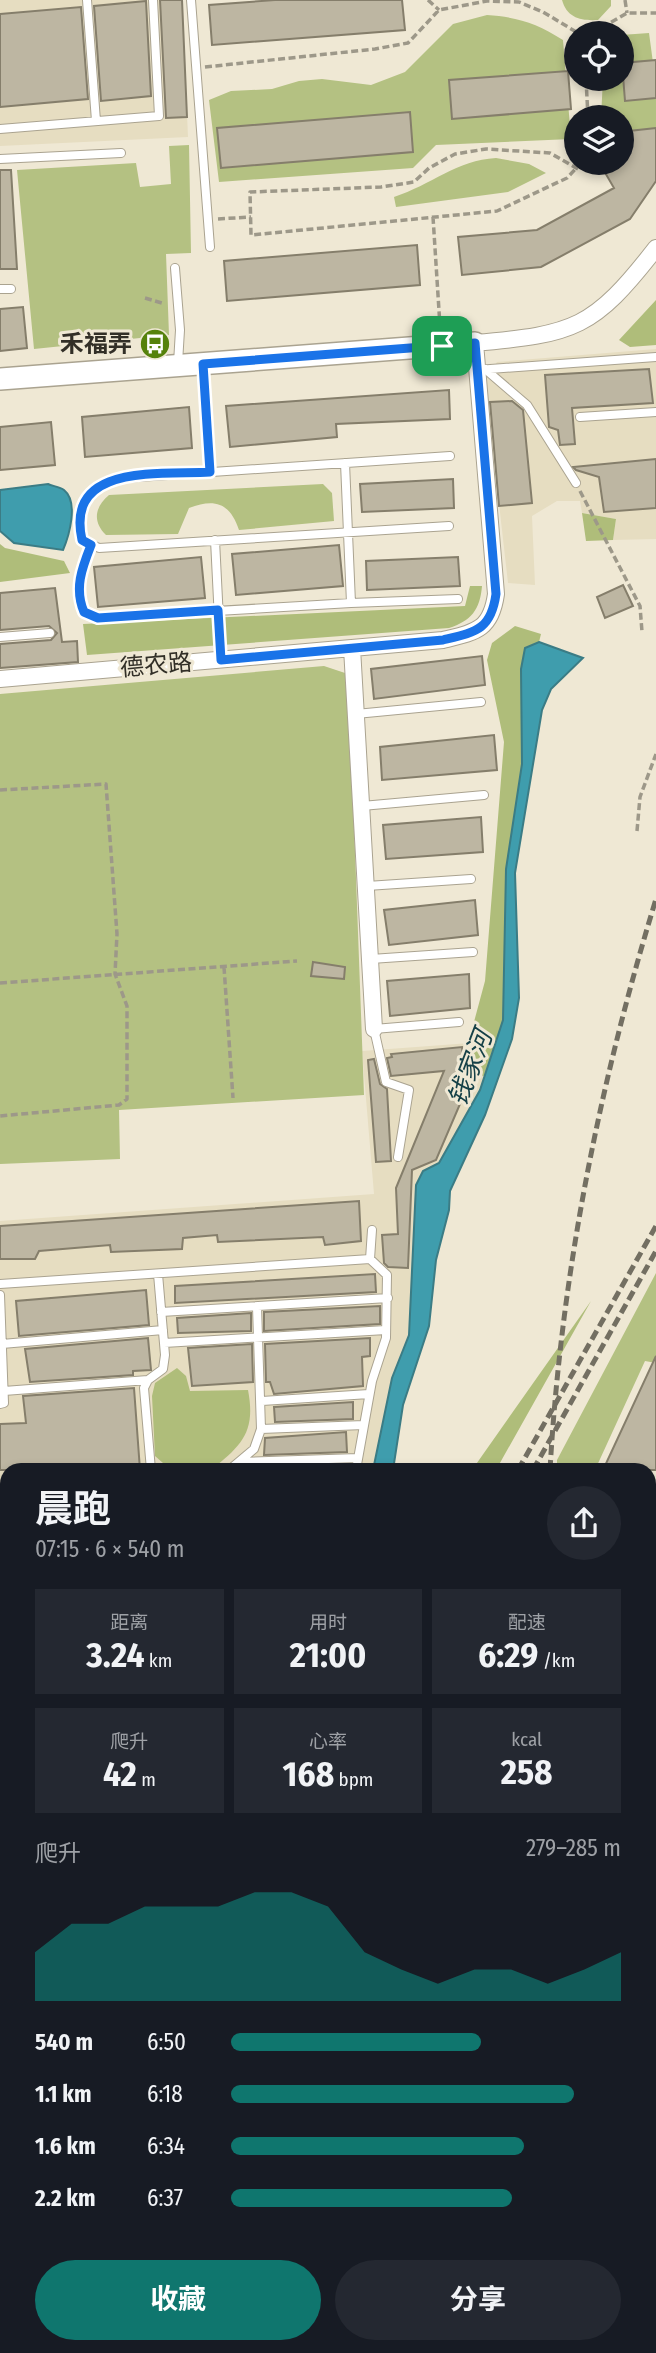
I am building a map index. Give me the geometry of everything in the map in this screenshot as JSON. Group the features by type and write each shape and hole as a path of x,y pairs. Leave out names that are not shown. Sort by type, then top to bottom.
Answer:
{"street":[{"path":"0,379 531,338 566,330 588,320 631,281 656,248"},
{"name":"德农路","path":"0,679 443,640 470,633 486,624 493,614 496,594 481,370 475,343"},
{"path":"352,648 374,1029"}],"lane":[{"path":"87,0 96,121"},
{"path":"0,129 159,116 153,0"},
{"path":"191,0 210,247"},
{"path":"0,159 121,153"},
{"path":"176,268 180,330 178,366"},
{"path":"0,289 11,289"},
{"path":"481,370 656,357"},
{"path":"203,364 210,472"},
{"path":"481,370 527,405 576,483"},
{"path":"580,417 656,412"},
{"path":"449,526 99,548 82,540 79,511 86,495 101,484 124,478 450,456"},
{"path":"345,463 351,603"},
{"path":"215,540 221,660"},
{"path":"91,545 80,576 78,597 84,612 98,618 458,599"},
{"path":"0,637 50,633"},
{"path":"356,714 481,702"},
{"path":"362,806 484,795"},
{"path":"367,886 471,879"},
{"path":"371,959 473,952"},
{"path":"398,1157 409,1090 386,1082 374,1029 459,1022"},
{"path":"370,1259 372,1230"},
{"path":"0,1284 370,1259 387,1275 386,1330 369,1394 357,1463"},
{"path":"149,1463 144,1388 148,1380 163,1369 164,1343 158,1274"},
{"path":"0,1295 4,1391 4,1403 0,1404"},
{"path":"161,1312 388,1298"},
{"path":"239,1462 254,1449 261,1429 257,1307"},
{"path":"2,1344 163,1330"},
{"path":"164,1343 386,1330"},
{"path":"4,1391 148,1380"},
{"path":"262,1401 369,1394"},
{"path":"261,1429 364,1426"},
{"path":"239,1462 358,1458"}],"path":[{"path":"428,0 439,10"},
{"path":"625,0 627,13"},
{"path":"196,68 376,49 408,43 439,10 487,1 519,2 564,26"},
{"path":"613,21 627,13 656,13"},
{"path":"564,161 550,153 486,149 455,154 429,168 414,182 381,187 250,192 251,235 497,211 571,175"},
{"path":"208,219 251,217"},
{"path":"433,217 442,346"},
{"path":"145,298 177,309"},
{"path":"576,483 640,606 642,632"},
{"path":"637,831 640,797 656,754"},
{"path":"0,790 106,784 117,934 115,974 127,1006 127,1099 120,1105 0,1116"},
{"path":"0,983 297,961"},
{"path":"223,966 233,1098"}],"shaded area":[{"path":"0,0 182,0 188,137 0,146"},
{"path":"656,349 656,539 613,540 616,519 582,513 580,501 557,501 532,516 535,585 508,583 485,380 497,362"},
{"path":"470,1043 468,1074 485,1076 480,1090 439,1163 423,1171 416,1185 409,1335 392,1378 374,1463 0,1463 0,1221 374,1194 362,1051"}],"green space":[{"path":"562,0 611,0 611,6 598,20 586,20 571,15"},
{"path":"487,15 508,17 544,29 563,40 564,91 567,91 568,105 564,105 564,139 436,145 413,168 219,182 209,100 231,91 272,89 299,81 322,79 371,85 405,72 453,24"},
{"path":"649,33 656,85 656,151 634,152 634,105 602,105 602,91 634,91 634,34"},
{"path":"189,145 191,253 166,254 169,335 34,349 17,170 136,163 140,187 171,184 169,146"},
{"path":"496,158 529,164 546,173 508,192 396,207 394,197 469,163"},
{"path":"656,300 656,345 630,347 619,340"},
{"path":"323,484 332,493 334,521 239,530 231,514 214,503 189,508 178,534 106,535 97,519 98,509 109,495"},
{"path":"582,513 616,519 613,540 586,541"},
{"path":"0,544 5,548 64,561 70,573 0,582"},
{"path":"470,586 482,586 476,608 469,618 449,628 87,655 83,624 465,606"},
{"path":"515,626 541,634 539,642 525,648 521,669 522,764 506,869 503,1020 485,1076 467,1074 471,1033 485,981 504,742 487,660 492,643"},
{"path":"324,666 345,673 349,688 364,1095 119,1110 120,1159 0,1164 0,694"},
{"path":"656,1273 656,1363 645,1361 598,1463 557,1463"},
{"path":"591,1301 500,1463 477,1463"},
{"path":"177,1368 186,1376 190,1391 248,1390 250,1417 248,1427 238,1445 219,1463 163,1463 155,1456 152,1396 155,1383"}],"water":[{"path":"48,484 64,490 71,502 70,528 63,550 14,543 0,531 0,490"},
{"path":"539,642 583,658 551,689 542,710 515,873 519,998 512,1039 485,1115 450,1191 449,1210 436,1260 429,1326 403,1405 394,1463 374,1463 392,1378 409,1335 416,1185 423,1171 439,1163 480,1090 503,1020 506,869 522,764 521,669 525,648"}],"building":[{"path":"160,0 182,0 187,117 166,118"},
{"path":"275,0 402,0 405,30 212,45 209,5"},
{"path":"146,1 151,96 101,101 94,6"},
{"path":"81,7 88,99 0,107 0,14"},
{"path":"656,60 656,98 625,101 624,91 634,91 634,62"},
{"path":"564,71 564,91 570,91 571,105 564,105 564,110 452,119 449,80"},
{"path":"410,112 413,152 221,168 217,128"},
{"path":"656,128 656,181 630,219 541,267 462,275 458,237 537,230 614,188 606,175 634,175 634,130"},
{"path":"0,170 11,170 17,269 0,269"},
{"path":"417,245 420,285 227,301 224,261"},
{"path":"23,307 27,348 0,351 0,309"},
{"path":"649,369 653,403 572,408 575,444 560,445 558,430 549,427 545,375"},
{"path":"449,390 450,419 336,424 337,437 230,447 226,406"},
{"path":"512,401 523,410 532,503 499,506 490,402"},
{"path":"189,407 192,448 85,457 82,417"},
{"path":"51,422 55,465 0,470 0,427"},
{"path":"656,459 656,508 604,512 599,477 573,467"},
{"path":"453,479 454,508 362,512 360,484"},
{"path":"339,545 343,586 236,595 232,554"},
{"path":"201,557 205,598 98,607 94,567"},
{"path":"458,557 460,586 367,590 366,561"},
{"path":"623,585 633,606 605,618 597,597"},
{"path":"55,588 62,642 77,641 78,662 0,668 0,644 51,640 57,633 49,626 0,630 0,593"},
{"path":"482,656 485,685 374,699 371,669"},
{"path":"494,735 497,770 382,780 380,747"},
{"path":"481,817 483,852 386,859 383,825"},
{"path":"475,900 478,935 389,945 384,910"},
{"path":"313,962 345,967 344,979 311,976"},
{"path":"469,974 470,1008 390,1016 387,981"},
{"path":"462,1047 466,1090 436,1160 412,1170 408,1268 388,1267 384,1263 382,1235 398,1234 396,1188 444,1071 391,1076 387,1058 392,1057 391,1054"},
{"path":"374,1059 380,1084 387,1089 391,1161 376,1162 368,1060"},
{"path":"359,1201 361,1241 325,1245 323,1237 218,1242 217,1235 183,1238 182,1249 111,1252 110,1245 39,1251 35,1259 0,1259 0,1226"},
{"path":"375,1274 376,1292 175,1303 175,1286"},
{"path":"146,1290 149,1325 19,1336 16,1301"},
{"path":"380,1306 380,1324 264,1331 264,1312"},
{"path":"251,1313 251,1331 178,1333 177,1318"},
{"path":"148,1338 151,1370 133,1371 133,1375 30,1382 25,1349"},
{"path":"370,1338 370,1356 362,1357 363,1386 274,1394 270,1382 266,1382 265,1344"},
{"path":"252,1344 253,1382 192,1386 188,1348"},
{"path":"656,1356 656,1463 606,1463"},
{"path":"134,1388 139,1463 0,1463 0,1424 26,1423 23,1396"},
{"path":"353,1402 353,1419 275,1422 274,1407"},
{"path":"346,1432 347,1452 264,1455 265,1438"}],"railway":[{"path":"550,1463 563,1325 586,1182 617,1039 656,899"},
{"path":"522,1463 656,1226"},
{"path":"537,1463 656,1251"}],"place":[{"name":"禾福弄","path":"155,344"}],"route":[{"path":"475,343 496,594 493,614 486,624 470,633 443,640 221,660 218,610 98,618 84,612 78,597 80,576 91,545 82,540 79,511 86,495 101,484 124,478 210,472 203,364 442,346 475,343"}],"water label":[{"name":"钱家河","path":"470,1068"}]}
